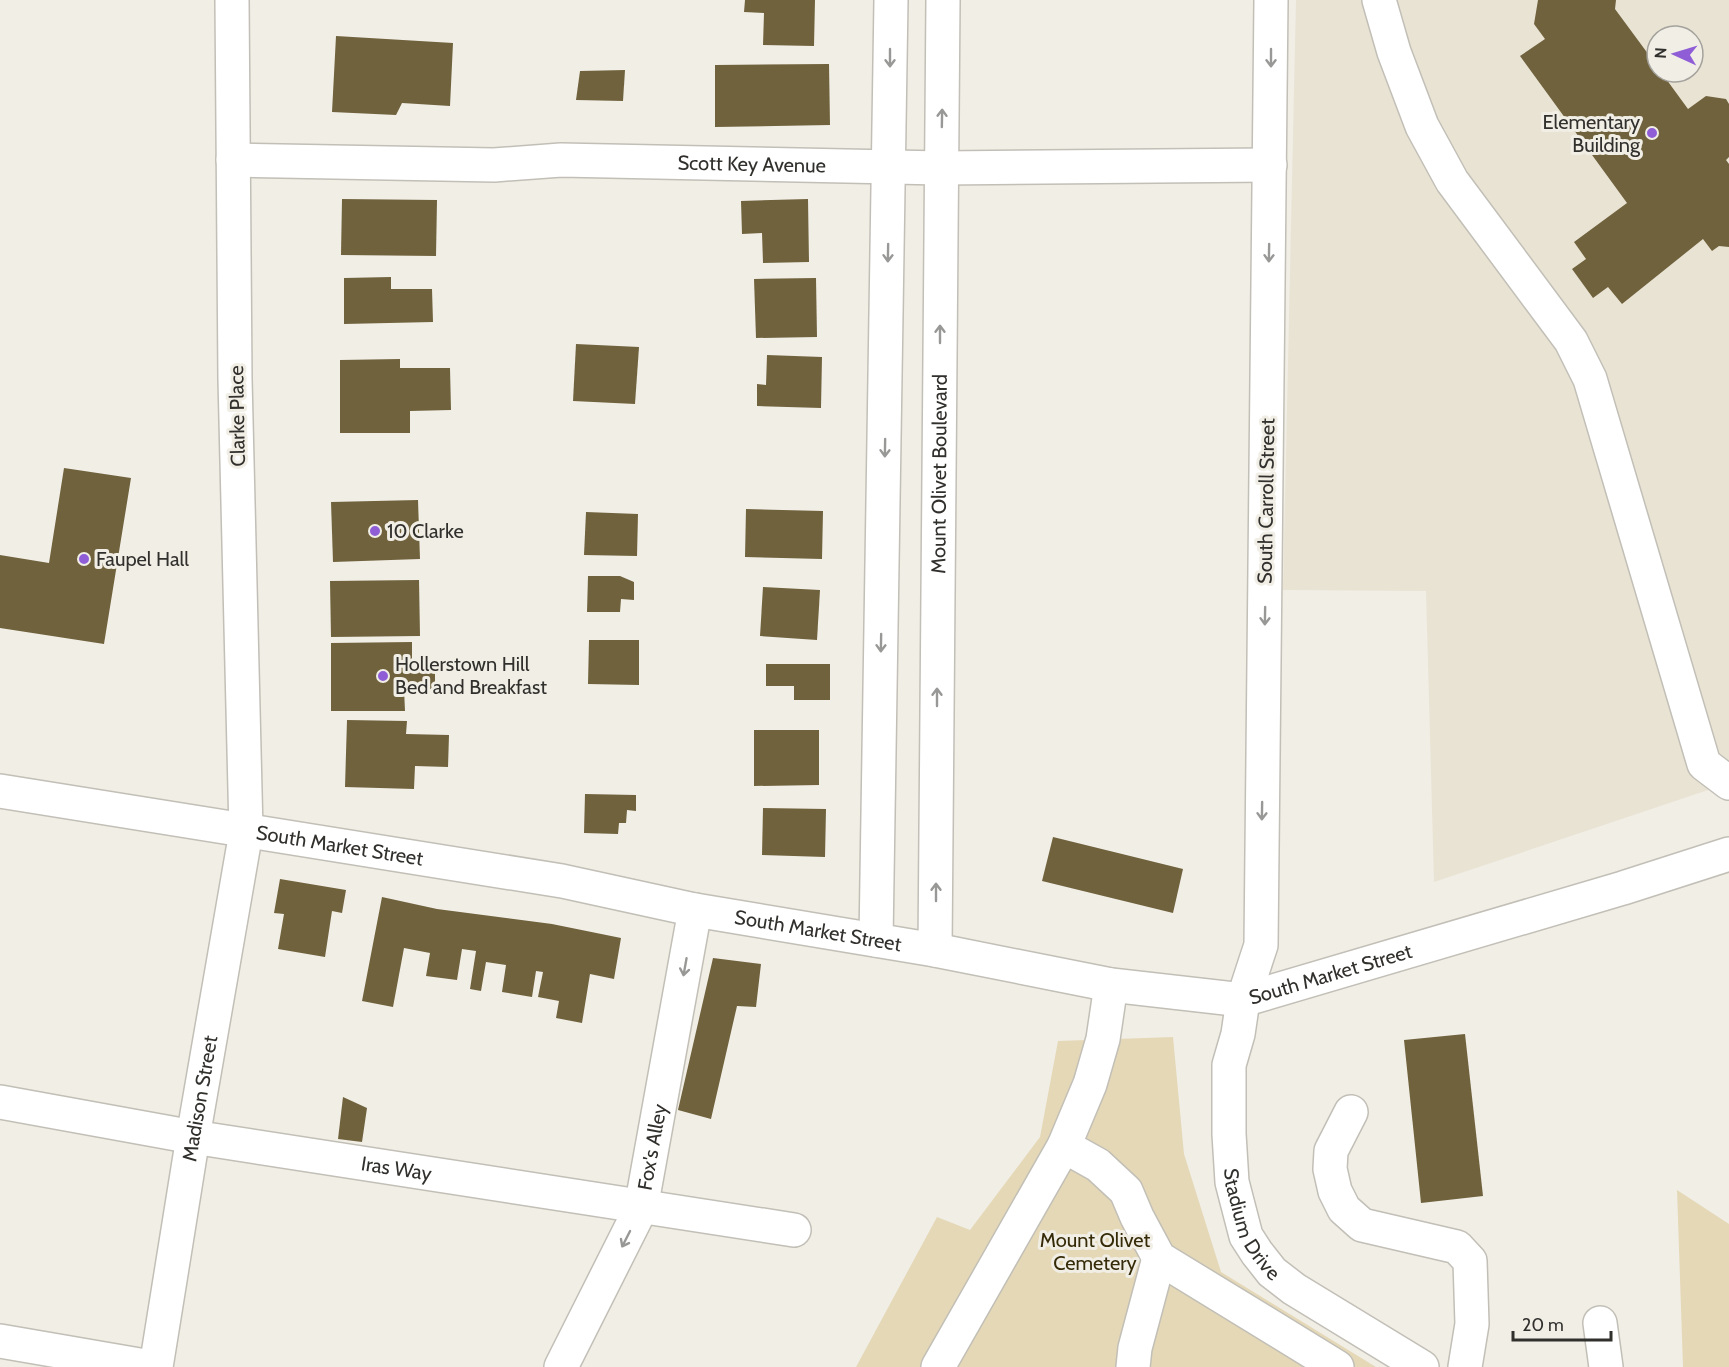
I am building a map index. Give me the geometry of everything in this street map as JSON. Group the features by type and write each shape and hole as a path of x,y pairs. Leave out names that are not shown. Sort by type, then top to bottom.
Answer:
{"street":[{"name":"Clarke Place","path":"232,0 236,379 246,832"},
{"path":"876,940 891,0"},
{"name":"Mount Olivet Boulevard","path":"935,950 943,0"},
{"name":"South Carroll Street","path":"1243,1000 1261,945 1271,0"},
{"path":"1379,0 1394,52 1422,126 1452,181 1570,341 1590,379 1704,764 1729,783"},
{"name":"Scott Key Avenue","path":"233,160 494,165 561,160 941,168 1270,165"},
{"name":"South Market Street","path":"0,791 562,881 696,910 935,950 1111,985 1243,1000 1623,888 1729,854"},
{"name":"Madison Street","path":"156,1367 246,832"},
{"name":"South Market Street","path":"1623,888 1729,866"},
{"name":"Fox's Alley","path":"561,1367 641,1208 696,910"},
{"path":"938,1367 1064,1146 1090,1084 1103,1039 1111,985"},
{"name":"Stadium Drive","path":"1243,1000 1238,1034 1229,1065 1229,1134 1232,1182 1246,1236 1272,1272 1294,1289 1422,1367"},
{"name":"Iras Way","path":"0,1102 193,1137 794,1230"},
{"path":"1351,1112 1331,1151 1330,1169 1335,1191 1344,1209 1362,1225 1457,1247 1470,1261 1472,1324 1465,1367"},
{"path":"1064,1146 1098,1165 1126,1191 1137,1217 1160,1258 1337,1367"},
{"path":"1133,1367 1135,1348 1160,1258"},
{"path":"1600,1323 1606,1367"},
{"path":"0,1341 150,1367"}],"shaded area":[{"path":"1296,0 1729,0 1729,783 1434,882 1426,591 1283,590"}],"green space":[{"name":"Mount Olivet Cemetery","path":"1173,1037 1184,1154 1221,1272 1376,1367 856,1367 937,1217 970,1230 1040,1137 1058,1041"},
{"path":"1677,1190 1729,1224 1729,1367 1683,1367"}],"building":[{"path":"745,0 815,0 814,46 763,45 764,13 744,12"},
{"name":"Elementary Building","path":"1538,0 1616,0 1615,9 1645,50 1645,84 1670,84 1688,109 1706,96 1726,99 1729,104 1729,157 1726,160 1729,164 1729,247 1719,246 1712,251 1703,239 1622,304 1608,287 1593,298 1572,269 1586,259 1574,242 1627,203 1520,56 1545,39 1534,24"},
{"path":"336,36 453,43 450,106 402,103 396,115 332,112"},
{"path":"829,64 830,125 715,127 715,65"},
{"path":"625,70 623,101 576,100 580,71"},
{"path":"342,199 437,200 436,256 341,255"},
{"path":"808,199 809,262 763,263 762,233 742,234 741,201"},
{"path":"391,277 391,289 432,289 433,322 344,324 344,278"},
{"path":"816,278 817,337 756,338 754,279"},
{"path":"576,344 639,347 635,404 573,401"},
{"path":"767,355 822,357 821,408 757,406 757,384 766,385"},
{"path":"400,359 400,368 450,368 451,410 410,411 410,433 340,433 340,360"},
{"name":"Faupel Hall","path":"64,468 131,478 104,644 0,628 0,555 49,563"},
{"name":"10 Clarke","path":"418,500 420,559 333,562 331,502"},
{"path":"746,509 823,511 822,559 745,557"},
{"path":"586,512 638,514 637,556 584,555"},
{"path":"588,576 620,576 634,582 634,600 621,599 620,612 587,612"},
{"path":"419,580 420,636 331,637 330,581"},
{"path":"763,587 820,590 817,640 760,636"},
{"path":"589,640 639,640 639,685 588,684"},
{"name":"Hollerstown Hill Bed and Breakfast","path":"412,642 412,663 435,663 435,689 404,689 405,711 331,711 331,643"},
{"path":"766,664 830,664 830,700 794,700 794,686 766,686"},
{"path":"347,720 407,721 406,734 449,735 448,767 415,766 414,789 345,787"},
{"path":"754,730 819,730 819,785 754,786"},
{"path":"585,794 636,795 636,811 627,810 626,823 619,823 618,834 584,833"},
{"path":"763,808 826,809 825,857 762,855"},
{"path":"1053,837 1183,869 1173,913 1042,881"},
{"path":"280,879 346,890 342,913 332,911 325,957 278,949 284,914 274,913"},
{"path":"382,897 437,909 552,924 621,938 614,979 590,974 582,1023 556,1018 559,1001 538,997 543,972 536,971 532,997 502,992 506,965 486,962 481,991 470,989 476,951 462,949 457,980 426,976 430,953 404,948 393,1007 362,1001"},
{"path":"713,958 761,964 756,1007 737,1006 711,1119 678,1110"},
{"path":"1465,1034 1483,1196 1421,1203 1404,1040"},
{"path":"343,1097 367,1108 362,1142 338,1139"}],"place":[{"name":"Elementary Building","path":"1652,133"},
{"name":"10 Clarke","path":"375,531"},
{"name":"Faupel Hall","path":"84,559"},
{"name":"Hollerstown Hill Bed and Breakfast","path":"383,676"}]}
